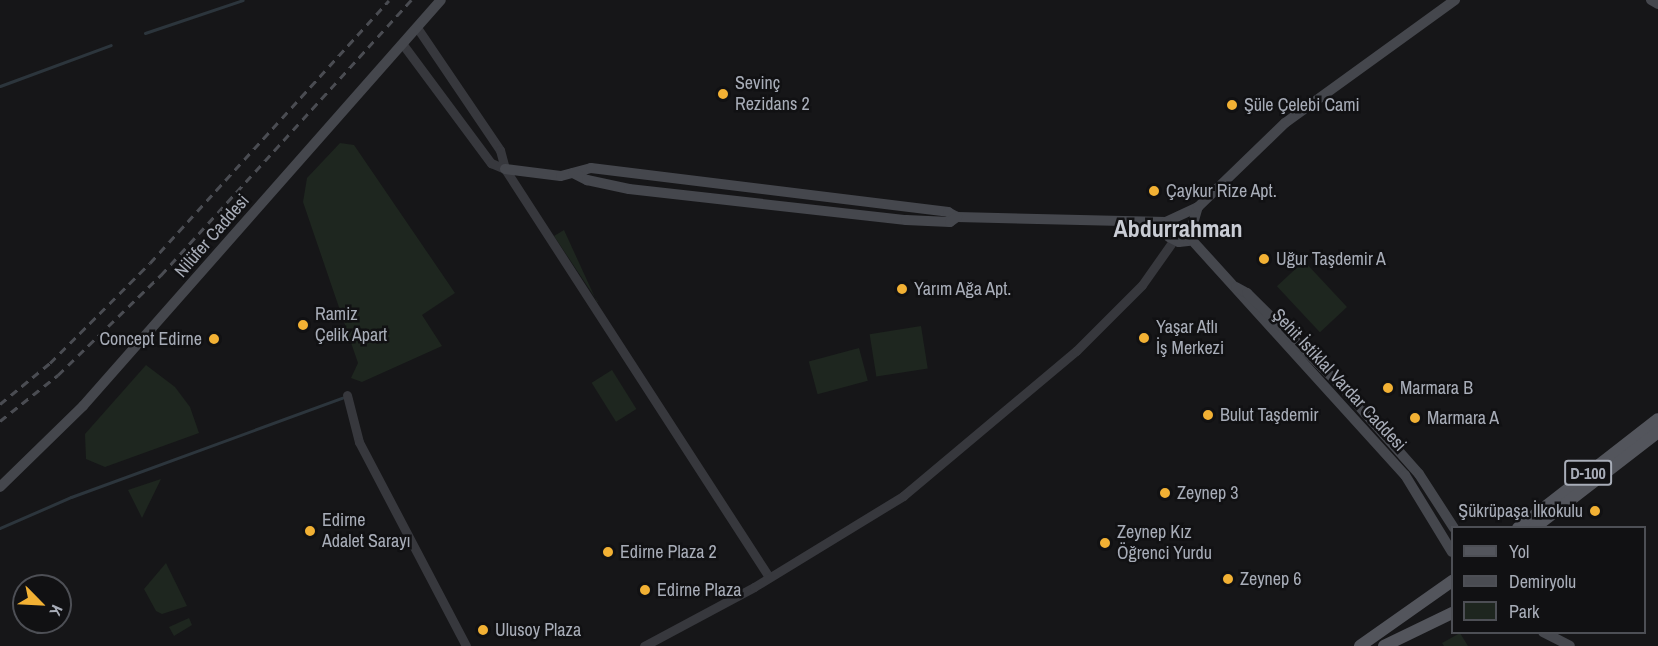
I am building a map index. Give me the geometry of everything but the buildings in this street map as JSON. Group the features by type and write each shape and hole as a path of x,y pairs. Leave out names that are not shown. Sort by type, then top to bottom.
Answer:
{"main road":[{"name":"Nilüfer Caddesi","path":"0,487 83,406 404,46 441,0"},
{"path":"505,169 561,176 573,172 586,180 629,189 906,219 950,222 957,217 1166,222 1176,215 1198,207 1285,123 1455,0"},
{"path":"1651,0 1658,4"},
{"path":"1166,222 1165,231 1173,241 1184,243 1191,234 1198,207"},
{"name":"Şehit İstiklal Vardar Caddesi","path":"1176,215 1236,286 1250,309 1317,376 1419,494 1451,550"},
{"path":"1236,286 1315,358 1430,488 1453,526"},
{"name":"D-100","path":"1521,526 1658,418"},
{"name":"D-100","path":"1537,526 1658,432"},
{"path":"1419,494 1430,488"},
{"path":"1360,646 1451,582"},
{"path":"1384,646 1451,613"},
{"path":"1545,634 1568,645"},
{"path":"1554,634 1568,645"}],"street":[{"path":"418,29 500,150 505,169 769,577"},
{"path":"404,46 491,164 505,169"},
{"path":"644,646 769,577 891,504 958,452 1076,351 1142,285 1173,241"},
{"path":"347,396 359,442 466,646"}],"green space":[{"path":"340,143 354,145 455,293 422,315 442,346 362,382 351,378 358,363 303,202 307,178"},
{"path":"564,230 595,297 554,236"},
{"path":"1304,261 1347,307 1320,332 1277,286"},
{"path":"921,326 928,368 876,377 870,334"},
{"path":"859,348 868,381 818,394 809,361"},
{"path":"146,365 175,387 190,407 199,433 105,467 86,459 85,434"},
{"path":"612,370 636,409 616,422 592,383"},
{"path":"161,479 142,518 128,490"},
{"path":"166,563 187,606 162,614 156,611 144,589"},
{"path":"189,618 192,625 174,636 169,627"},
{"path":"1461,634 1468,646 1444,646 1442,643"}],"waterway":[{"path":"145,33 243,0"},
{"path":"0,86 111,45"},
{"path":"0,528 71,497 342,398"}],"railway":[{"path":"0,404 50,363 150,263 389,0"},
{"path":"0,421 58,375 161,275 411,0"}],"place":[{"name":"Sevinç Rezidans 2","path":"723,94"},
{"name":"Şüle Çelebi Cami","path":"1232,105"},
{"name":"Çaykur Rize Apt.","path":"1154,191"},
{"name":"Uğur Taşdemir A","path":"1264,259"},
{"name":"Yarım Ağa Apt.","path":"902,289"},
{"name":"Ramiz Çelik Apart","path":"303,325"},
{"name":"Yaşar Atlı İş Merkezi","path":"1144,338"},
{"name":"Concept Edirne","path":"214,339"},
{"name":"Marmara B","path":"1388,388"},
{"name":"Bulut Taşdemir","path":"1208,415"},
{"name":"Marmara A","path":"1415,418"},
{"name":"Zeynep 3","path":"1165,493"},
{"name":"Şükrüpaşa İlkokulu","path":"1595,511"},
{"name":"Edirne Adalet Sarayı","path":"310,531"},
{"name":"Zeynep Kız Öğrenci Yurdu","path":"1105,543"},
{"name":"Edirne Plaza 2","path":"608,552"},
{"name":"Zeynep 6","path":"1228,579"},
{"name":"Edirne Plaza","path":"645,590"},
{"name":"Ulusoy Plaza","path":"483,630"}],"district":[{"name":"Abdurrahman","path":"1178,229"}]}
